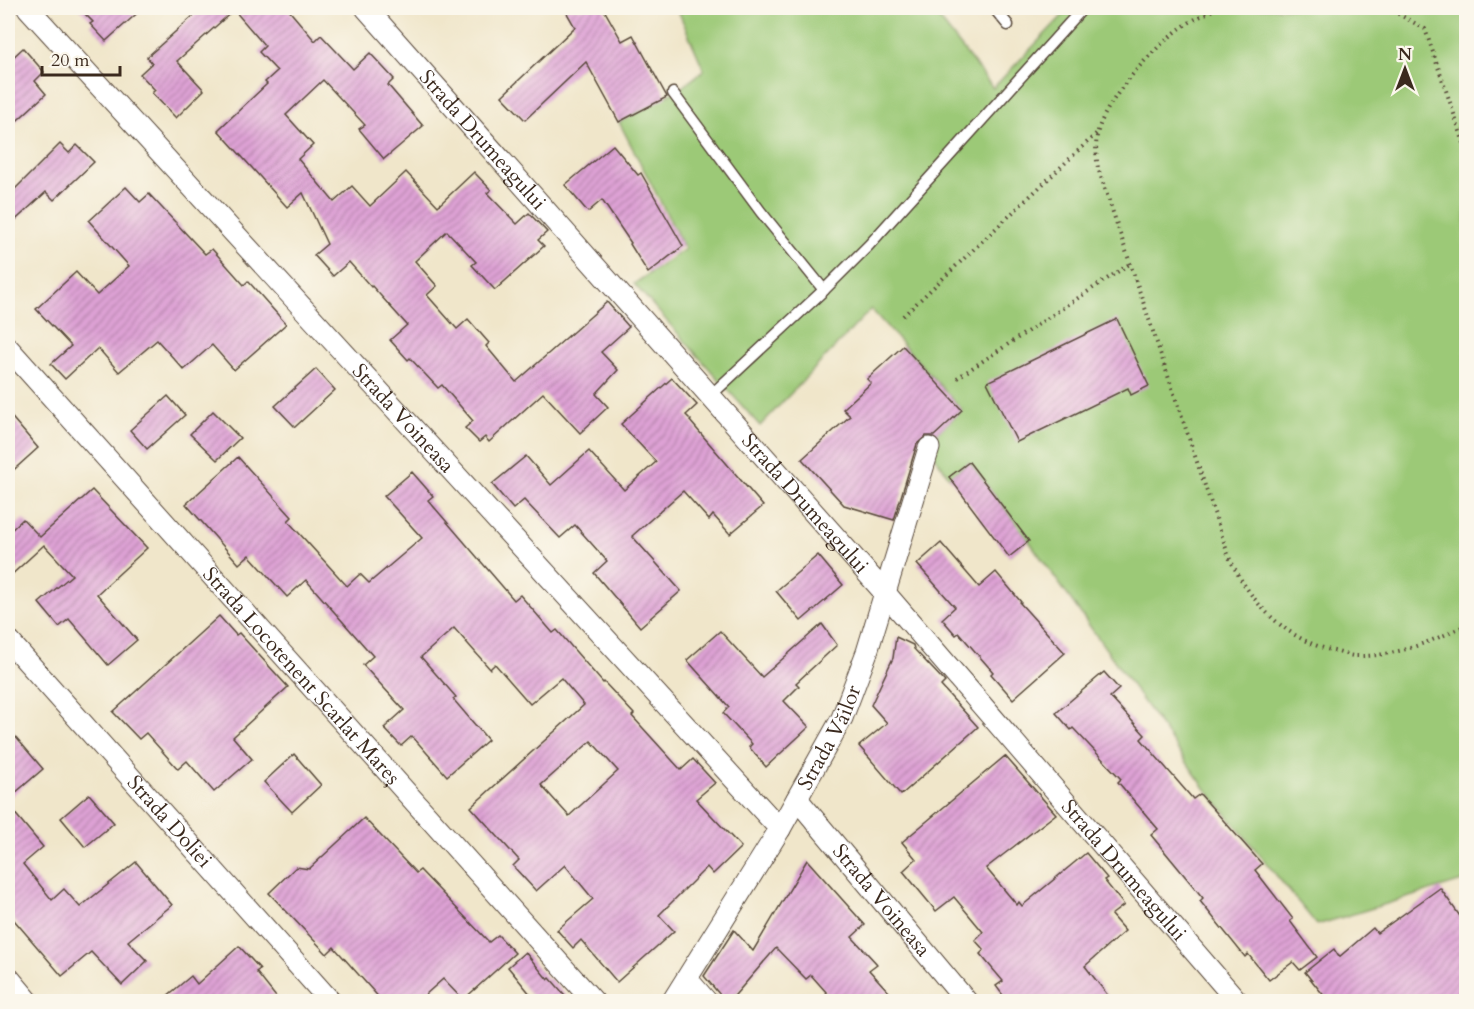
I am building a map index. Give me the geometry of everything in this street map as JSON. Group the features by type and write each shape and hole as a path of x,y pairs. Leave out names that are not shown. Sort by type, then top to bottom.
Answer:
{"street":[{"name":"Strada Voineasa","path":"28,8 780,829"},
{"name":"Strada Drumeagului","path":"366,8 885,593 1238,1002"},
{"name":"Strada Locotenent Scarlat Mareș","path":"8,348 594,1002"},
{"name":"Strada Văilor","path":"672,1002 780,829 842,718 864,663 929,448"},
{"name":"Strada Doliei","path":"8,640 332,1002"},
{"name":"Strada Voineasa","path":"797,799 967,1002"},
{"path":"8,977 29,1002"},
{"path":"687,979 707,1002"}],"lane":[{"path":"994,8 1008,25"},
{"path":"710,396 824,290 1083,8"},
{"path":"672,93 760,212 824,290"}],"path":[{"path":"1217,8 1182,26 1161,43 1133,75 1111,104 1098,132 1096,153 1098,168 1229,557 1240,580 1274,621 1298,637 1324,649 1355,657 1403,650 1467,625"},
{"path":"1381,8 1395,12 1425,29 1467,149"},
{"path":"903,316 1098,132"},
{"path":"957,378 1131,262"}],"green space":[{"path":"677,8 931,8 993,88 1070,8 1466,8 1466,880 1317,925 1205,788 1029,541 969,462 949,477 926,443 962,410 871,309 760,426 634,284 685,249 619,122 681,88 704,70"}],"building":[{"path":"79,8 143,8 106,41 90,24 93,22"},
{"path":"202,8 287,8 315,41 321,35 353,69 370,53 394,79 388,85 423,126 384,159 359,129 365,125 323,80 286,115 313,145 298,159 334,202 352,186 370,206 406,172 438,206 474,172 491,190 487,193 517,224 529,213 547,232 538,240 544,246 495,290 472,265 476,262 447,231 415,261 437,286 427,295 457,329 468,319 489,343 486,346 516,382 607,302 629,327 601,352 618,370 596,394 608,407 580,433 543,393 489,442 485,437 479,442 465,428 473,421 442,385 438,388 390,340 407,325 349,262 333,276 314,255 327,244 303,193 287,207 218,130 267,84 265,82 277,71 259,52 265,46 234,10 177,61 204,90 176,118 152,93 155,90 140,74 152,63 147,57"},
{"path":"564,8 603,8 622,41 633,35 667,97 619,122 586,62 525,120 502,96 575,27"},
{"path":"23,48 44,72 35,81 46,94 8,129 8,62"},
{"path":"60,144 69,153 77,145 94,162 54,200 46,192 8,227 8,196"},
{"path":"613,145 638,175 641,173 683,246 648,273 602,200 588,212 565,185"},
{"path":"126,187 140,202 149,194 205,254 212,249 244,285 248,281 286,324 234,370 212,345 184,370 157,340 119,372 98,348 65,379 51,364 71,346 36,309 76,272 97,295 129,266 89,221"},
{"path":"1117,319 1149,386 1131,395 1128,388 1017,442 987,382"},
{"path":"903,346 962,410 934,436 926,436 917,444 894,520 844,505 802,459 850,416 843,409 871,383 867,379"},
{"path":"316,369 335,390 295,427 275,406"},
{"path":"672,378 697,405 686,415 690,421 763,506 730,534 713,515 709,520 683,491 632,536 681,591 640,627 594,573 607,561 575,525 560,538 524,500 513,509 492,484 526,456 551,485 589,451 624,490 656,462 621,424"},
{"path":"168,396 185,415 147,449 130,430"},
{"path":"213,411 240,438 217,460 190,434"},
{"path":"8,413 38,448 8,475"},
{"path":"238,457 292,517 288,521 347,586 360,574 369,583 422,538 384,496 412,472 433,496 428,500 514,600 520,595 553,633 557,630 603,683 634,714 632,716 681,770 693,759 715,783 696,799 741,847 713,874 707,867 659,915 674,931 617,982 581,940 573,948 557,930 593,899 565,865 536,891 513,866 519,860 471,807 584,705 561,678 530,704 495,664 490,669 454,628 421,657 456,697 453,699 488,740 447,776 412,736 401,746 384,728 404,710 363,665 373,656 306,580 287,597 249,555 239,564 186,504","holes":["591,741 618,771 569,816 541,785"]},
{"path":"969,462 1029,541 1009,557 949,477"},
{"path":"92,490 147,548 97,594 137,640 108,665 69,619 59,627 39,603 72,575 44,545 8,578 8,533 23,519 40,537"},
{"path":"941,543 979,587 996,572 1020,603 1065,653 1013,699 959,633 956,635 942,619 955,607 917,564"},
{"path":"818,555 843,585 801,621 776,591"},
{"path":"219,616 236,635 239,633 288,687 233,737 252,759 214,792 187,761 178,769 146,733 139,739 113,712"},
{"path":"822,624 837,645 796,683 799,686 784,701 809,727 766,767 749,747 752,744 723,713 729,707 687,660 720,631 762,677"},
{"path":"896,637 913,645 914,649 945,682 941,686 978,727 901,795 859,746 887,723 871,705 893,658"},
{"path":"1104,672 1119,689 1110,697 1145,735 1141,739 1193,799 1200,794 1262,864 1255,870 1293,919 1290,921 1317,957 1300,970 1293,962 1269,980 1248,954 1245,957 1200,901 1203,898 1151,835 1158,829 1118,782 1121,779 1056,713"},
{"path":"8,728 43,769 8,799"},
{"path":"294,754 321,785 292,812 264,782"},
{"path":"1005,756 1056,814 986,868 1017,905 1019,902 1022,906 1086,853 1107,878 1104,880 1124,905 1111,915 1125,931 1085,966 1113,1002 1008,1002 996,986 1003,981 980,954 984,950 975,940 983,932 954,897 936,911 903,871 916,859 902,842"},
{"path":"89,794 114,823 85,847 61,818"},
{"path":"8,805 43,847 23,864 52,900 64,889 80,907 136,862 172,905 128,941 147,961 122,985 91,952 62,976 8,913"},
{"path":"364,818 416,873 420,870 489,942 498,935 515,953 463,1000 443,979 417,1002 383,1002 334,947 327,954 269,893 296,867 309,869"},
{"path":"807,860 865,925 852,937 877,964 869,970 898,1002 835,1002 811,975 806,979 776,948 729,1002 726,1002 704,976 734,930 753,951"},
{"path":"1440,888 1467,926 1467,1002 1329,1002 1305,972 1334,949 1339,957 1373,928 1377,933"},
{"path":"239,946 260,969 256,972 280,1002 160,1002 191,976 197,984"},
{"path":"525,952 548,980 550,978 571,1002 524,1002 531,995 508,967"}]}
